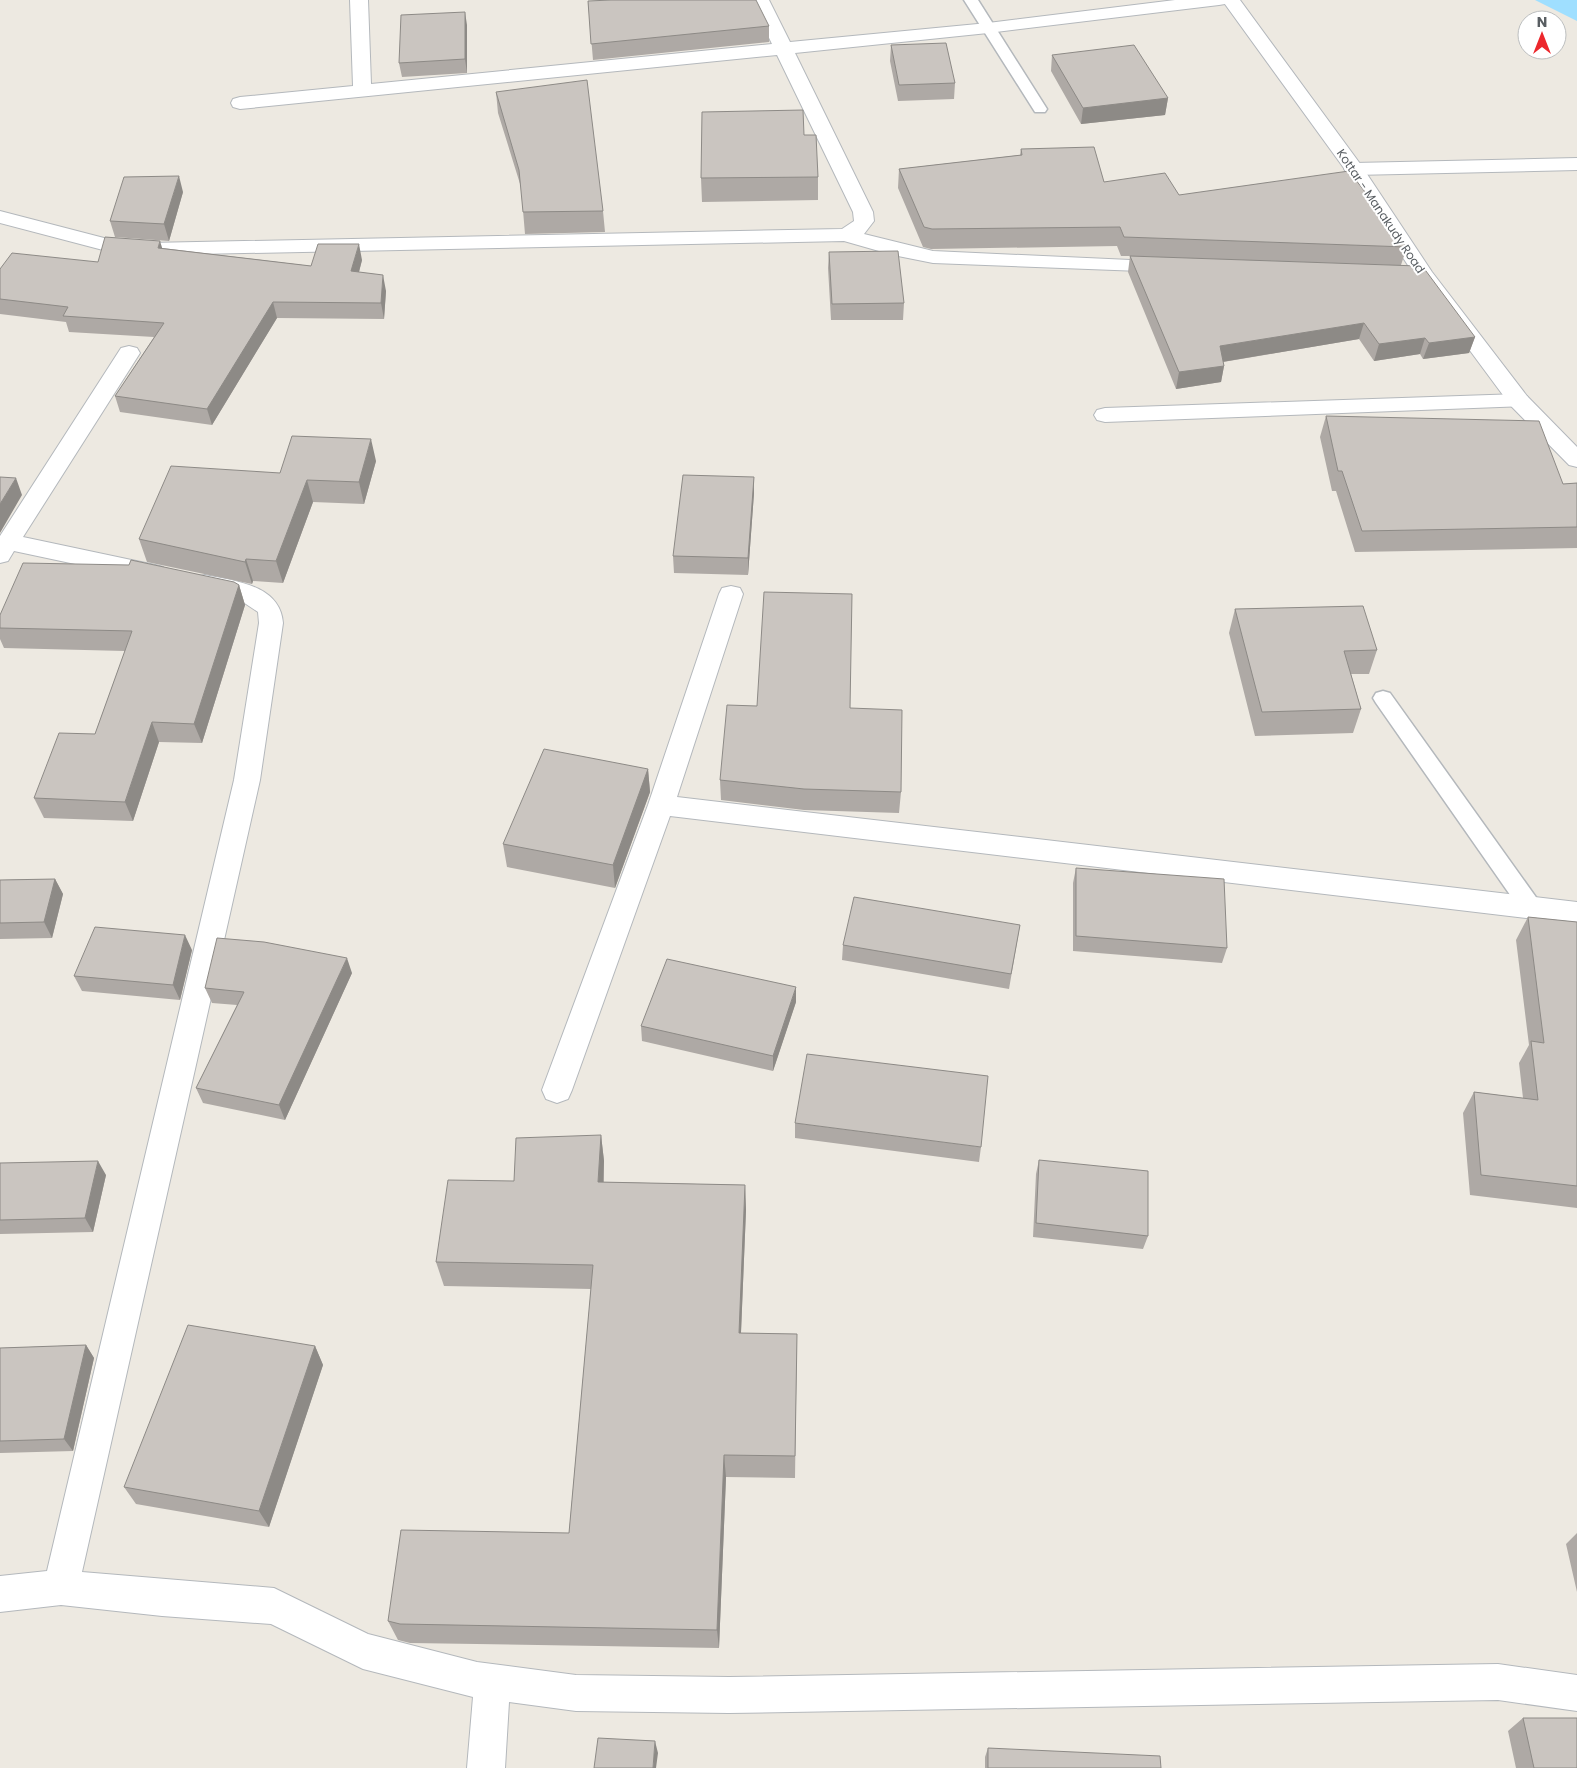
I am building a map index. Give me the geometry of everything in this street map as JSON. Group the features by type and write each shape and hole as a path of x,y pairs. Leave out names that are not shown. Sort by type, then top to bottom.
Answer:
{"street":[{"path":"359,0 362,90"},
{"path":"760,0 863,212 864,221 858,229 845,235"},
{"path":"240,103 988,28 1219,0"},
{"name":"Kottar - Manakudy Road","path":"1231,0 1354,169 1414,274 1519,401 1577,460"},
{"path":"1354,169 1577,164"},
{"path":"0,216 103,244 150,249 845,235 893,249 933,257 1186,266"},
{"path":"61,1587 247,780 272,623 270,610 265,603 248,593 4,549 129,353"},
{"path":"1105,415 1519,401"},
{"path":"557,1090 661,805 731,594"},
{"path":"661,805 1577,913"},
{"path":"0,1594 61,1587 162,1598 274,1606 363,1651 492,1682 576,1693 729,1695 1498,1682 1577,1693"},
{"path":"486,1768 492,1682"}],"lane":[{"path":"971,0 1040,108"},
{"path":"1383,698 1530,906"}],"water":[{"path":"1535,0 1577,0 1577,21 1567,16 1567,10 1555,10"}],"building":[{"path":"756,0 769,26 591,44 588,1"},
{"path":"465,12 465,59 399,63 401,15"},
{"path":"946,43 955,83 899,85 891,45"},
{"path":"1134,45 1168,98 1083,108 1052,55"},
{"path":"587,80 603,211 523,212 519,170 496,92"},
{"path":"803,110 804,135 816,135 818,177 701,178 702,112"},
{"path":"1094,147 1104,182 1165,173 1179,195 1349,171 1407,247 1124,237 1120,227 932,229 924,227 899,169 1022,155 1021,149"},
{"path":"179,176 164,224 110,221 124,177"},
{"path":"105,237 160,241 158,248 311,266 318,244 359,244 351,271 383,275 381,303 273,302 207,409 115,396 164,323 63,316 68,307 0,299 0,269 12,253 98,262"},
{"path":"898,251 904,303 832,304 829,252"},
{"path":"1130,256 1423,267 1475,337 1429,343 1425,338 1379,344 1364,323 1220,346 1224,366 1179,372"},
{"path":"1326,416 1539,421 1563,484 1577,483 1577,527 1362,531 1342,471 1338,471"},
{"path":"292,436 371,439 359,482 307,480 276,561 246,559 245,562 139,539 171,466 280,473"},
{"path":"683,475 754,477 748,558 673,556"},
{"path":"0,477 16,478 0,504"},
{"path":"131,560 234,582 239,585 194,724 152,722 125,802 34,798 59,733 95,734 132,631 0,628 0,615 23,563 129,565"},
{"path":"764,592 852,594 850,708 902,710 901,792 804,789 720,780 727,705 757,706"},
{"path":"1363,606 1377,650 1344,651 1361,709 1262,712 1235,609"},
{"path":"544,749 648,769 613,865 503,844"},
{"path":"1076,868 1224,879 1227,948 1076,936"},
{"path":"55,879 44,922 0,923 0,880"},
{"path":"854,897 1020,925 1011,974 843,945"},
{"path":"1528,917 1577,922 1577,1186 1481,1175 1474,1092 1538,1100 1531,1041 1544,1043"},
{"path":"95,927 185,935 173,985 74,976"},
{"path":"217,938 264,942 347,958 279,1105 196,1088 244,992 205,988"},
{"path":"667,959 796,987 773,1056 641,1026"},
{"path":"807,1054 988,1076 981,1147 795,1123"},
{"path":"601,1135 598,1182 745,1185 739,1333 797,1334 795,1456 724,1455 717,1630 400,1624 388,1621 401,1530 569,1533 593,1265 436,1262 448,1180 514,1181 516,1138"},
{"path":"1039,1160 1148,1171 1148,1236 1036,1223"},
{"path":"98,1161 85,1218 0,1220 0,1163"},
{"path":"188,1325 315,1346 259,1511 124,1487"},
{"path":"86,1345 64,1439 0,1441 0,1348"},
{"path":"1523,1718 1577,1718 1577,1768 1534,1768"},
{"path":"598,1738 655,1741 653,1768 594,1768"},
{"path":"988,1748 1160,1756 1161,1768 988,1768"}]}
